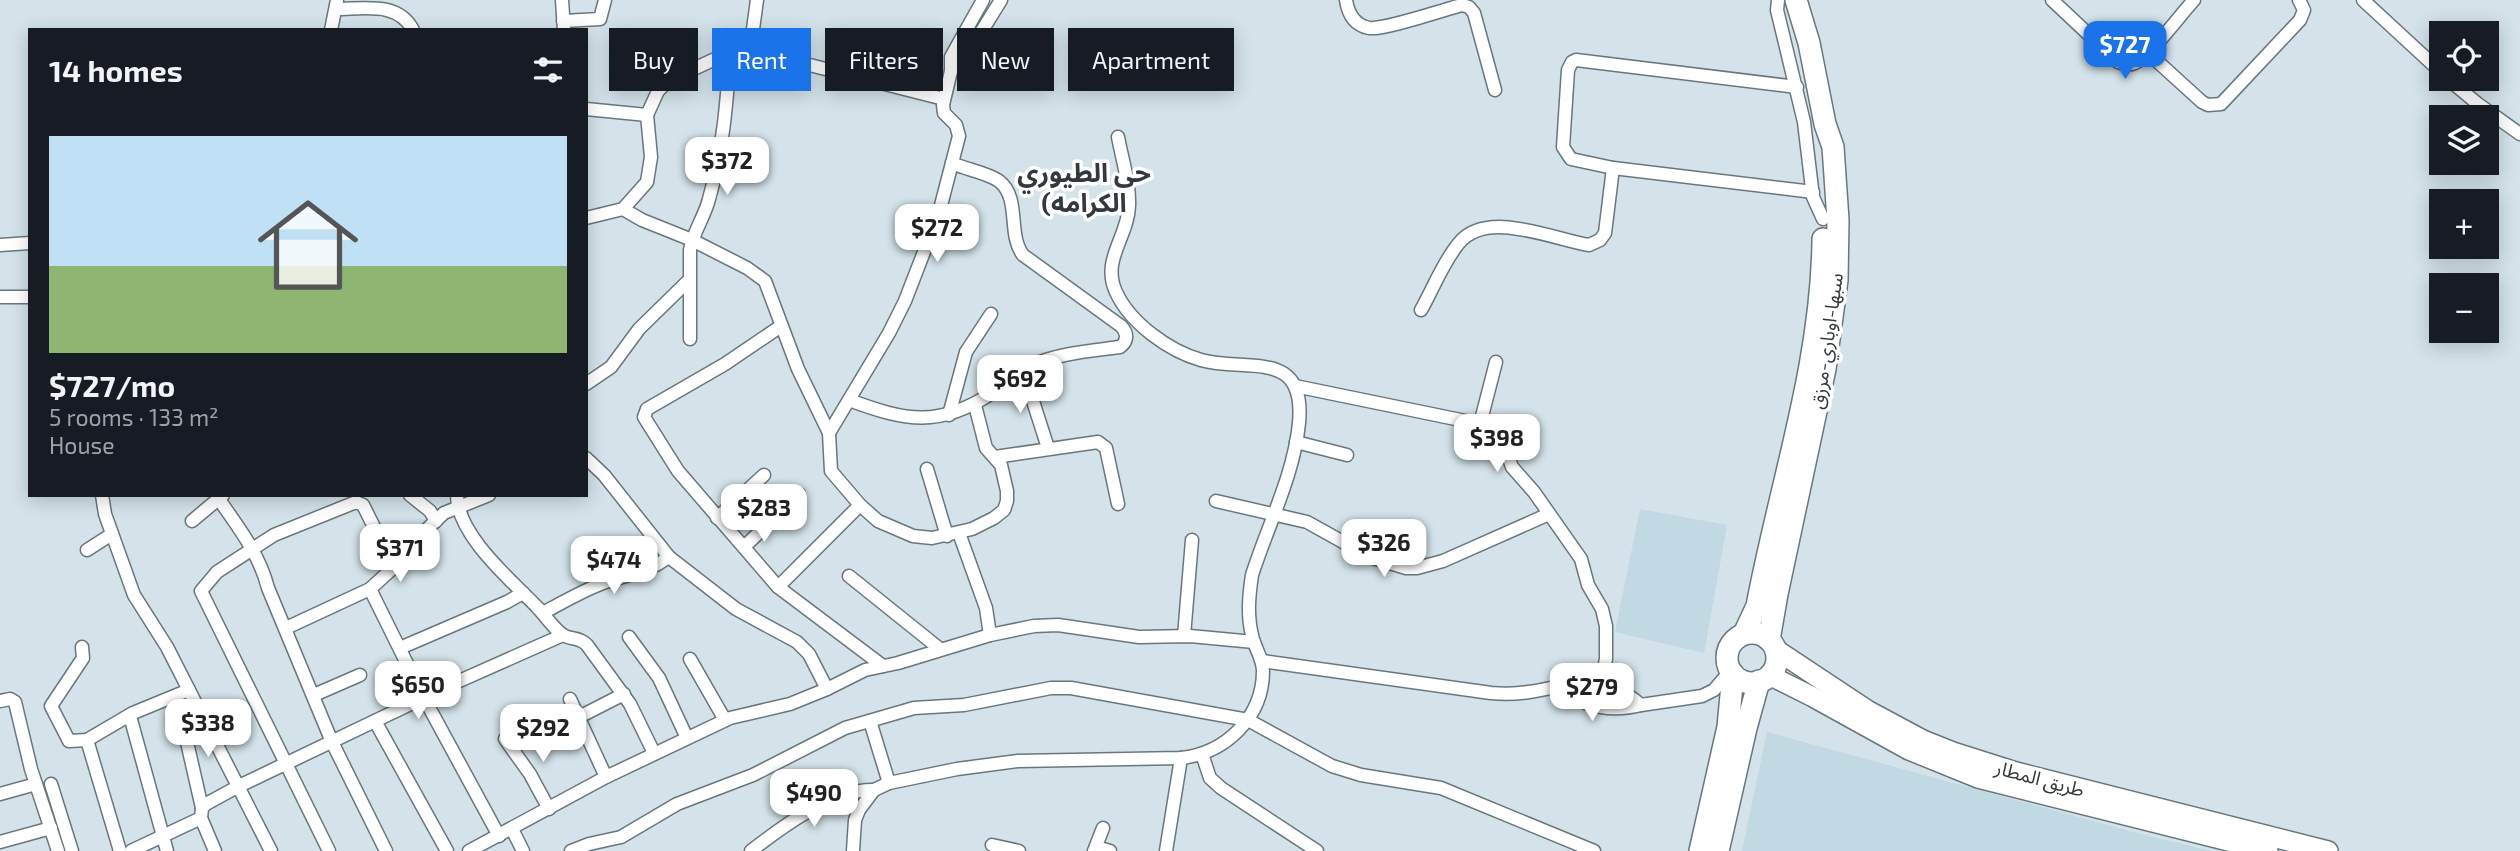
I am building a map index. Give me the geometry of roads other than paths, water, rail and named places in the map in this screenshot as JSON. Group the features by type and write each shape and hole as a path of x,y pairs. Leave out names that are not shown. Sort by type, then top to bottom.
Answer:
{"highway":[{"name":"سبها-اوباري-مرزق","path":"1744,634 1757,606 1810,368 1821,288 1824,219 1822,168 1799,49 1784,0"},
{"name":"سبها-اوباري-مرزق","path":"1772,645 1777,594 1825,369 1837,280 1838,220 1833,147 1825,124 1809,43 1796,0"},
{"path":"1700,851 1728,727 1732,672 1727,652 1733,641 1744,634 1757,634 1772,645 1776,663 1764,678 1746,728 1718,851"},
{"path":"1732,672 1742,681 1764,678"}],"main road":[{"name":"طريق المطار","path":"1772,645 1846,697 1895,726 1963,756 2016,772 2328,851"},
{"name":"طريق المطار","path":"1764,678 1813,697 1909,750 1978,778 2267,851"}],"street":[{"path":"562,0 563,25 600,19 605,0"},
{"path":"753,28 757,0"},
{"path":"829,433 889,333 905,301 939,213 959,131 944,113 953,50 983,0"},
{"path":"951,71 966,55 1001,0"},
{"path":"1346,0 1348,11 1354,20 1370,28 1458,6 1469,7 1474,13 1495,90"},
{"path":"1778,0 1777,10 1797,87 1812,192 1815,204 1824,219"},
{"path":"2052,0 2118,62 2129,64 2135,63 2147,52 2194,0"},
{"path":"2147,52 2202,102 2208,105 2221,104 2300,20 2304,9 2300,0"},
{"path":"2363,0 2429,61"},
{"path":"331,28 336,4 397,12 405,17 412,28"},
{"path":"588,218 623,209 647,182 651,157 647,116 658,91 668,81 712,60"},
{"path":"1797,87 1572,62 1568,70 1564,151 1575,161 1613,169 1812,192"},
{"path":"811,66 944,99"},
{"path":"690,339 688,281 692,240 705,216 720,154 728,91"},
{"path":"2462,91 2520,134"},
{"path":"588,108 647,116"},
{"path":"1118,137 1129,206 1125,228 1112,258 1112,280 1120,300 1148,331 1181,352 1214,363 1267,366 1283,374 1295,386 1480,424 1500,433 1512,467 1581,559 1588,585 1604,615 1607,651 1601,683"},
{"path":"849,400 902,417 925,419 949,415 975,405 1032,365 1052,357 1120,347 1126,339 1121,326 1023,255 1015,240 1010,202 1004,186 988,176 952,163"},
{"path":"1421,310 1459,242 1480,229 1503,227 1589,245 1600,240 1605,233 1613,169"},
{"path":"623,209 649,223 692,240 757,274 765,281 798,369 829,433 831,471 860,505 878,521 897,530 932,538 986,523 1004,510 1007,491 1001,465 986,448 975,405"},
{"path":"0,245 28,243"},
{"path":"588,383 611,366 639,328 688,281"},
{"path":"0,297 28,297"},
{"path":"949,415 966,352 991,314"},
{"path":"781,326 742,354 692,381 644,413 672,463 778,587 883,666"},
{"path":"1480,424 1496,362"},
{"path":"1024,373 1048,448"},
{"path":"853,851 855,820 874,790 888,783 957,769 1018,761 1181,758 1202,754 1232,737 1248,720 1261,685 1262,661 1249,621 1250,590 1252,575 1287,479 1296,442 1300,412 1295,386"},
{"path":"995,457 1092,441 1102,444 1106,447 1118,504"},
{"path":"1296,442 1347,455"},
{"path":"588,460 604,475 669,557 736,609 797,642 808,654 827,690"},
{"path":"927,468 986,608 990,635"},
{"path":"717,518 764,475"},
{"path":"744,547 799,494"},
{"path":"102,497 102,504 134,595 167,647 271,851"},
{"path":"192,521 220,497 254,549 332,742 386,851"},
{"path":"412,497 430,511 436,521"},
{"path":"286,628 370,589 458,501 479,497"},
{"path":"458,501 473,536 488,557 564,635 582,640 624,694 654,753"},
{"path":"1216,501 1317,526 1370,557 1395,566 1417,568 1443,561 1549,514"},
{"path":"329,851 201,591 217,572 284,531 356,502 363,505 394,567"},
{"path":"778,587 860,505"},
{"path":"87,550 112,534"},
{"path":"1184,636 1192,540"},
{"path":"543,613 601,583 643,573 669,557"},
{"path":"849,576 940,649"},
{"path":"370,589 424,698 499,836"},
{"path":"400,648 523,593"},
{"path":"469,851 654,753 725,720 790,704 827,690 865,670 990,635 1034,626 1058,625 1139,637 1184,636 1254,642"},
{"path":"131,851 163,837 202,813 213,799 239,786 564,635"},
{"path":"629,637 654,669 687,738"},
{"path":"82,647 83,658 51,706 69,741 87,740 130,716 189,690"},
{"path":"690,659 725,720"},
{"path":"1262,661 1491,693 1528,692 1578,681 1601,683 1623,691 1641,705"},
{"path":"1557,685 1578,700 1602,708 1628,708 1702,696 1714,691 1732,672"},
{"path":"314,695 360,675"},
{"path":"571,851 621,836 677,804 753,775 845,728 914,708 964,705 1061,688 1091,690 1248,720 1332,766 1361,775 1441,788 1594,851"},
{"path":"579,717 624,694"},
{"path":"570,699 606,778"},
{"path":"0,701 14,701 36,784 58,851"},
{"path":"198,707 188,717 184,729 202,813 215,851"},
{"path":"130,716 167,851"},
{"path":"870,720 888,783"},
{"path":"375,721 447,851"},
{"path":"505,739 530,774 549,809"},
{"path":"87,740 120,851"},
{"path":"1202,754 1210,778 1221,788 1317,851"},
{"path":"1166,851 1181,758"},
{"path":"0,794 36,784"},
{"path":"51,784 72,851"},
{"path":"751,851 827,801 863,790 874,790"},
{"path":"0,842 51,828"},
{"path":"1102,828 1095,849 1110,851"},
{"path":"512,829 523,851"},
{"path":"992,845 1019,851"}],"district":[{"name":"حي الطيوري (الكرامه","path":"1084,186"}]}
